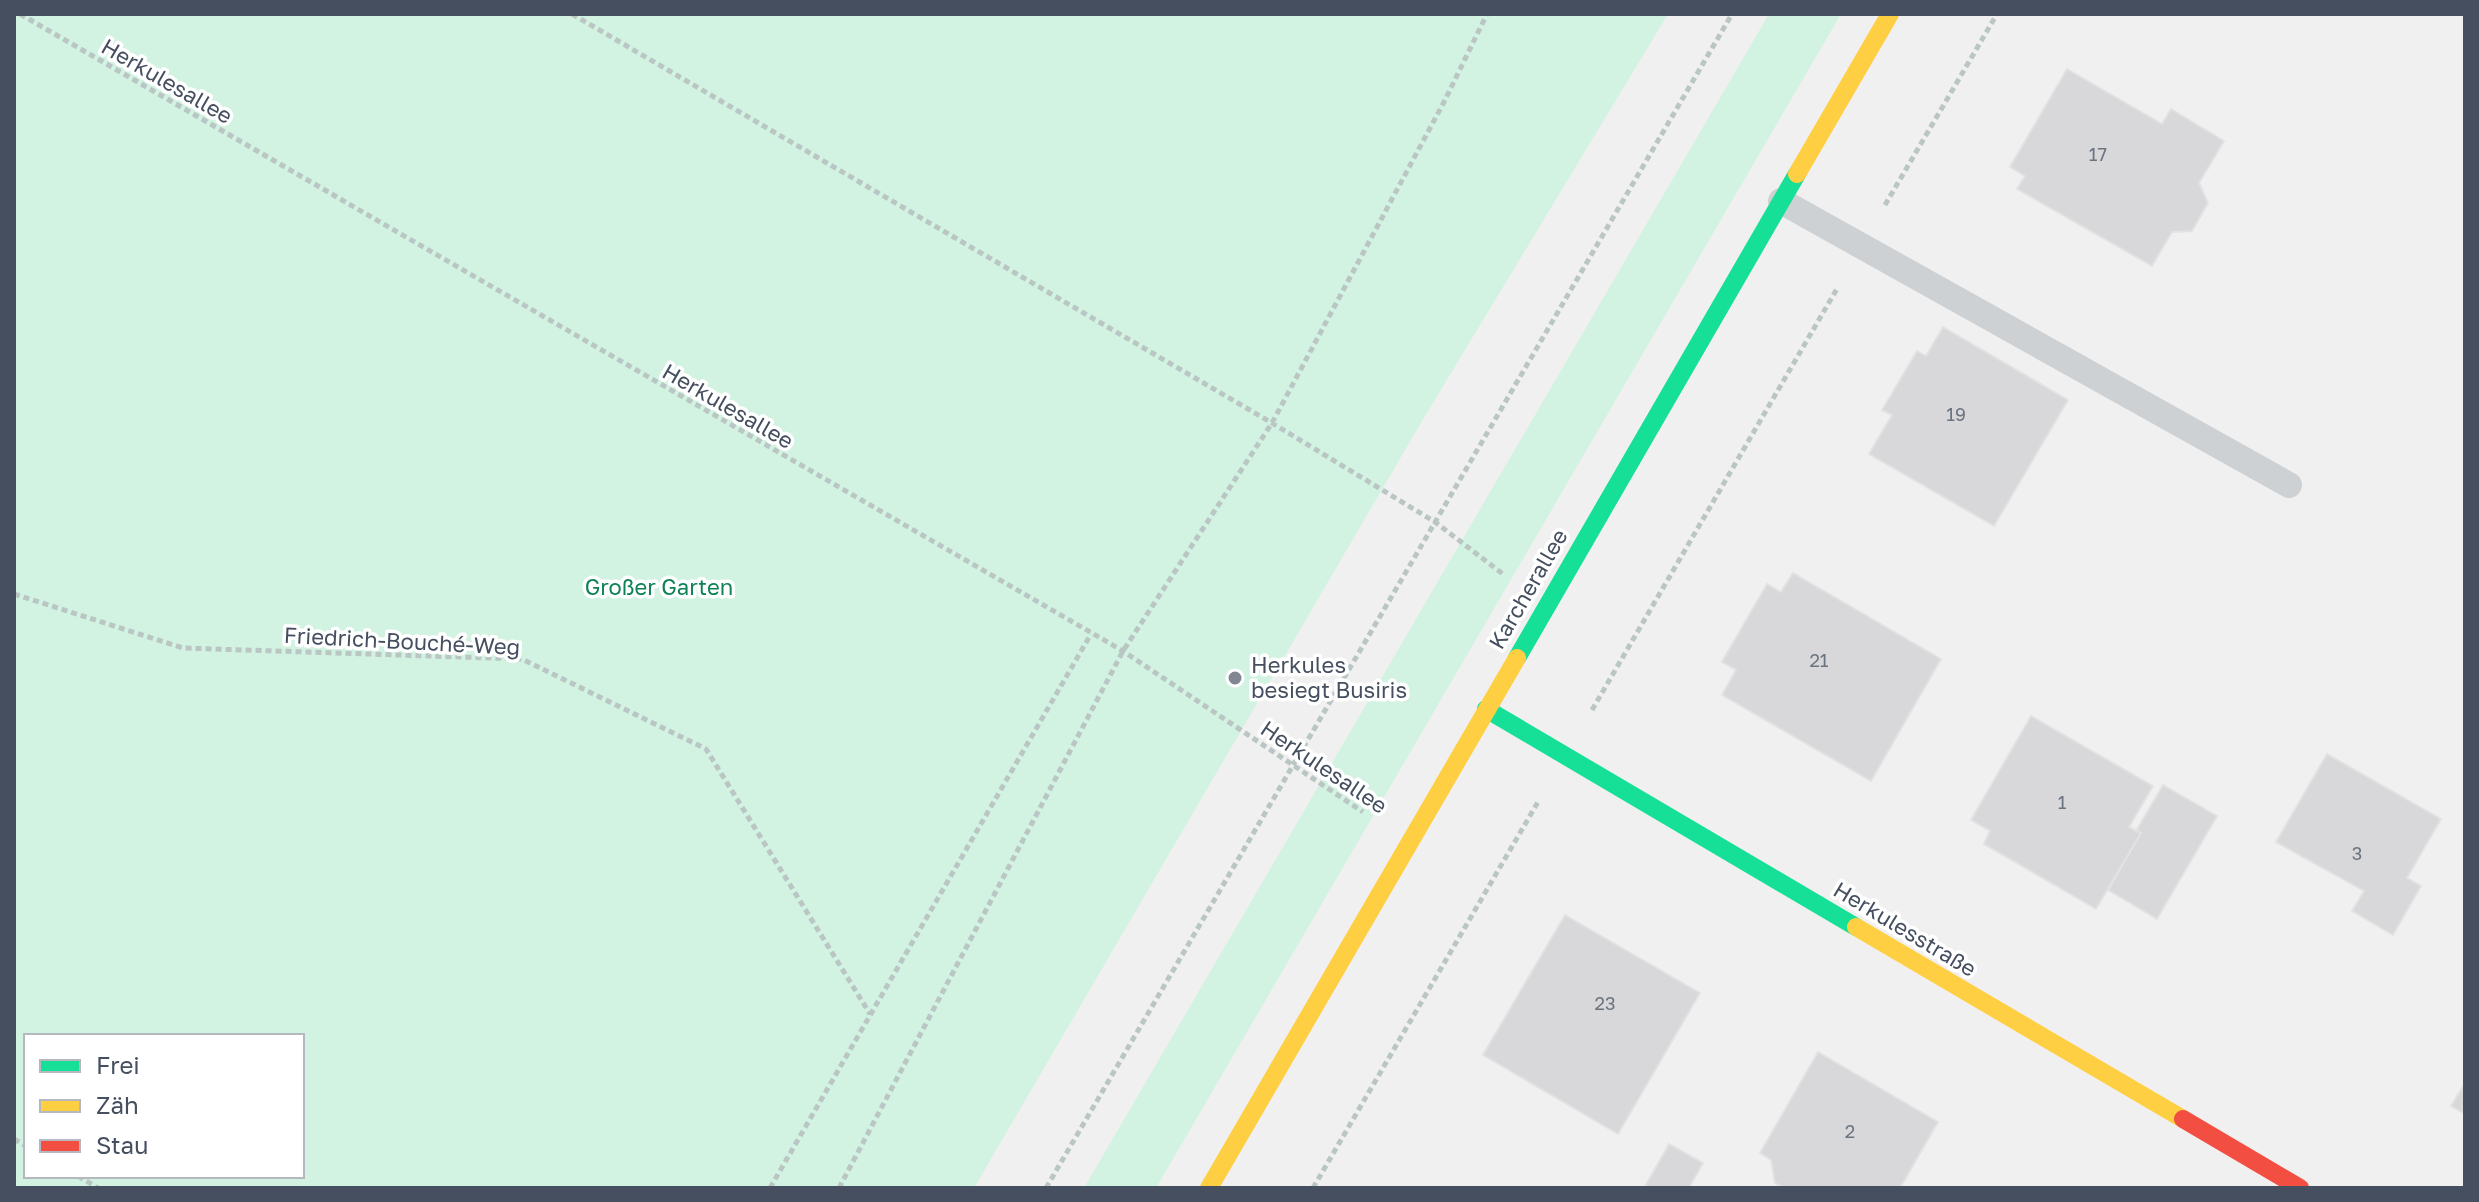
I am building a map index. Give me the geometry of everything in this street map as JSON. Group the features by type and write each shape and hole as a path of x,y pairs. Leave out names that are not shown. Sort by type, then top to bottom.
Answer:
{"main road":[{"name":"Karcherallee","path":"1209,1188 1890,14"},
{"name":"Herkulesstraße","path":"1486,709 2300,1188"}],"lane":[{"path":"1781,201 2289,485"}],"path":[{"name":"Herkulesallee","path":"20,14 1123,651 1409,843"},
{"path":"572,14 1272,423 1435,522 1493,568 1548,604"},
{"path":"839,1188 1123,651 1272,423 1444,102 1487,14"},
{"path":"1046,1188 1732,14"},
{"path":"1313,1188 1997,14"},
{"name":"Friedrich-Bouché-Weg","path":"14,594 183,648 522,659 706,749 870,1014"},
{"path":"770,1188 1091,634"}],"green space":[{"name":"Großer Garten","path":"14,14 1668,14 1419,426 974,1188 14,1188"},
{"path":"1769,14 1841,14 1156,1188 1084,1188"}],"building":[{"path":"2067,69 2162,124 2171,109 2224,141 2199,183 2208,203 2192,231 2172,232 2152,266 2017,189 2025,176 2010,167"},
{"path":"1943,327 2068,400 1994,526 1869,454 1892,415 1882,410 1917,351 1926,356"},
{"path":"1793,573 1941,659 1871,781 1722,695 1736,670 1722,662 1767,584 1781,592"},
{"path":"2031,716 2153,786 2129,827 2141,833 2096,909 1984,844 1990,831 1971,820"},
{"path":"2327,754 2441,819 2407,878 2421,886 2393,935 2352,911 2364,891 2276,842"},
{"path":"2163,785 2217,816 2157,919 2108,890 2141,833 2136,831"},
{"path":"1565,915 1700,993 1618,1134 1483,1055"},
{"path":"1818,1052 1938,1122 1900,1188 1784,1188 1775,1183 1771,1160 1760,1153"},
{"path":"2465,1083 2465,1114 2451,1106"},
{"path":"1669,1144 1703,1163 1689,1188 1644,1188"}],"traffic: fast":[{"path":"1517,658 1797,174"},
{"path":"1486,709 1856,927"}],"traffic: slow":[{"path":"1797,174 1890,14"},
{"path":"1209,1188 1517,658"},
{"path":"1856,927 2183,1119"}],"traffic: jam":[{"path":"2183,1119 2300,1188"}],"place":[{"name":"Herkules besiegt Busiris","path":"1235,678"}]}
